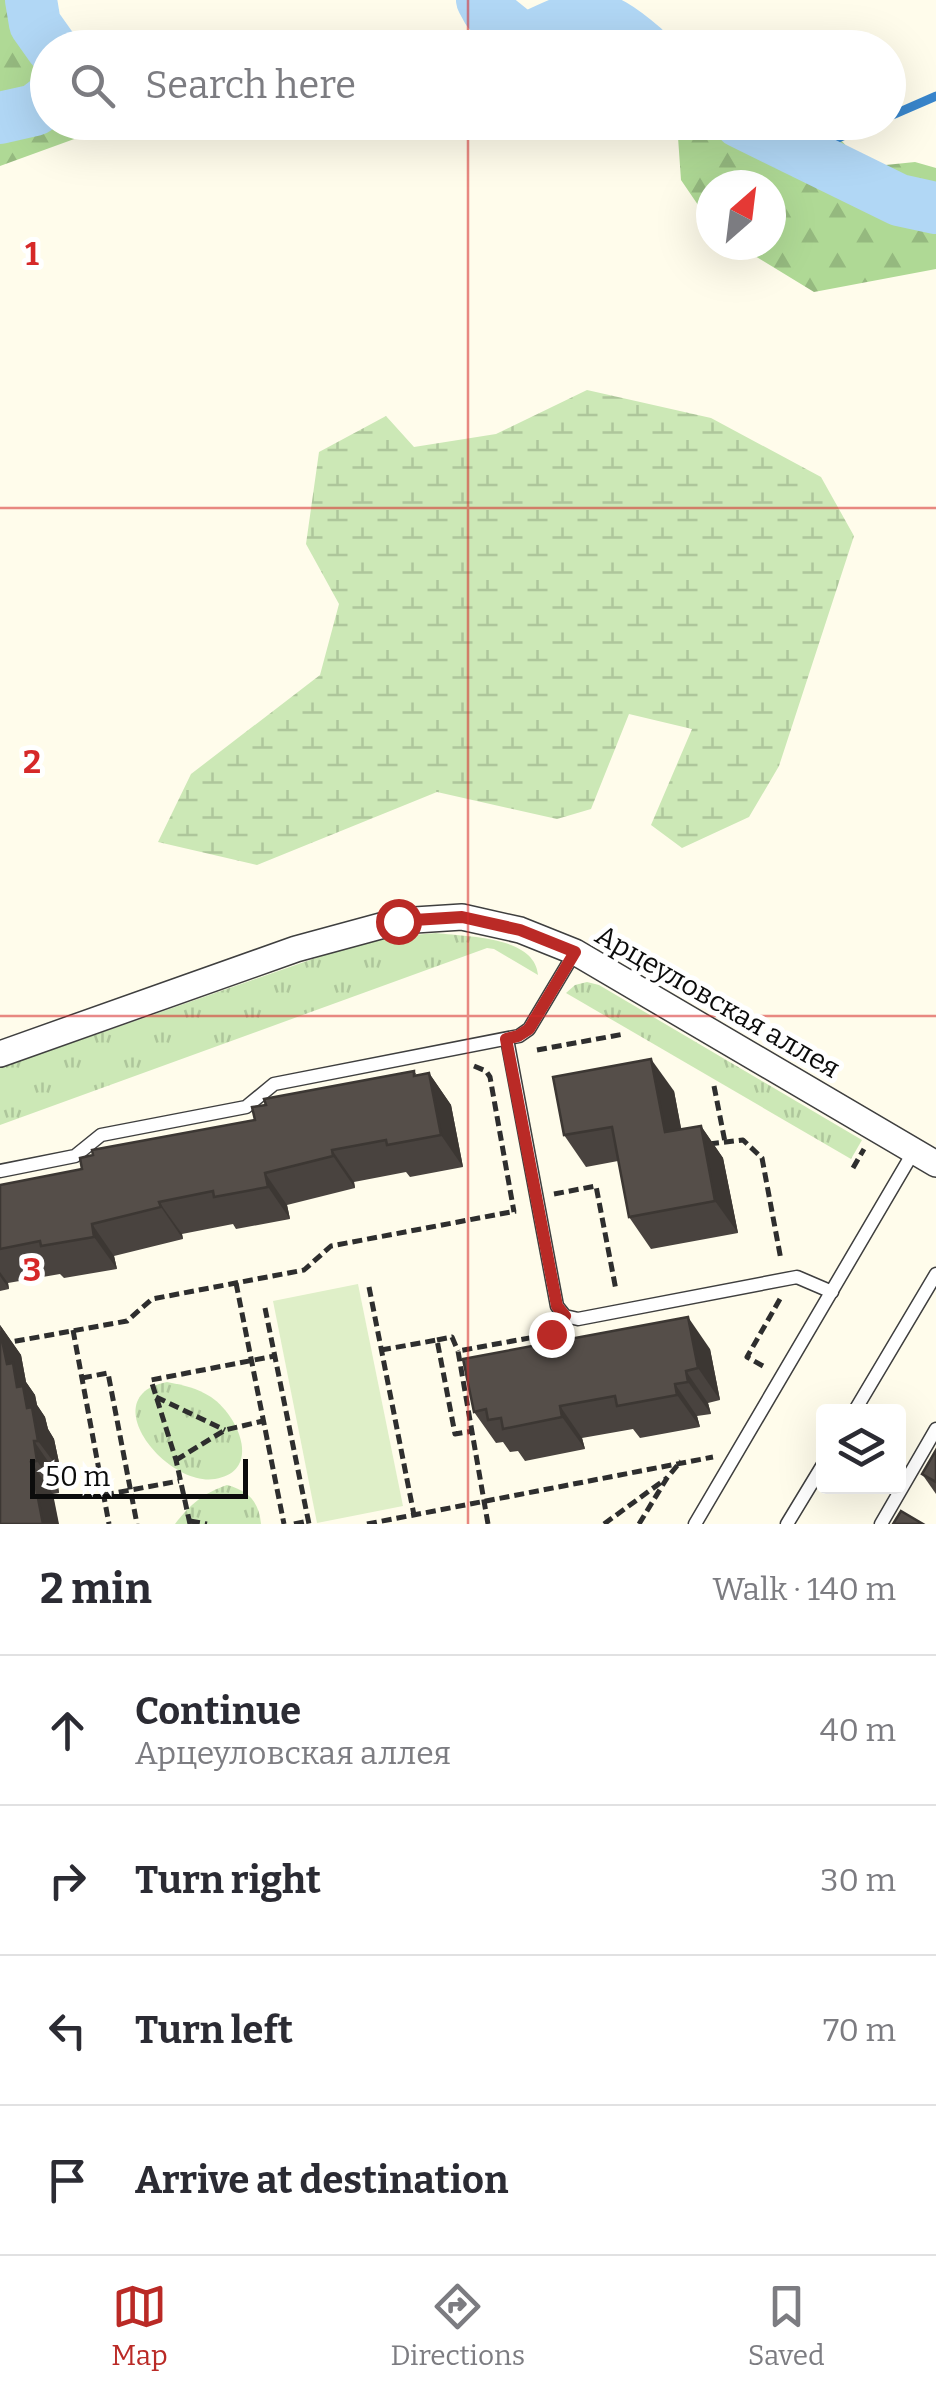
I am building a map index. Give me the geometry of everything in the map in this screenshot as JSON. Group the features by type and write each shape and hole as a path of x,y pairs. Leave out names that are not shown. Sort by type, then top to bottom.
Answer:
{"street":[{"name":"Арцеуловская аллея","path":"0,1054 296,948 398,921 462,917 520,930 575,952 925,1158"}],"lane":[{"path":"0,1170 75,1156 101,1135 246,1107 274,1084 518,1036 529,1029 575,952"},
{"path":"506,1039 557,1306 565,1316 578,1320 798,1277 832,1292"},
{"path":"696,1524 832,1292 925,1158"},
{"path":"859,1404 936,1274"},
{"path":"881,1524 936,1429"},
{"path":"787,1524 816,1476"},
{"path":"890,1508 905,1516"}],"path":[{"path":"510,1056 624,1034"},
{"path":"457,1069 475,1066 490,1078 514,1212"},
{"path":"714,1086 724,1142"},
{"path":"702,1146 744,1140 762,1158 785,1279 784,1292 748,1357 768,1368"},
{"path":"0,1344 127,1320 152,1299 304,1270 332,1246 514,1212 596,1186 620,1312"},
{"path":"236,1283 284,1524"},
{"path":"368,1287 414,1515"},
{"path":"266,1308 308,1523 294,1524"},
{"path":"458,1352 551,1334 565,1316"},
{"path":"72,1330 109,1524"},
{"path":"381,1350 452,1337 458,1352 488,1524"},
{"path":"437,1340 455,1434 473,1431"},
{"path":"207,1524 189,1522 176,1460 151,1380 275,1356"},
{"path":"82,1378 108,1372 137,1524"},
{"path":"154,1396 225,1430"},
{"path":"176,1460 225,1430 263,1421"},
{"path":"367,1524 717,1457"},
{"path":"639,1524 681,1461"},
{"path":"604,1524 667,1478"},
{"path":"104,1495 180,1481"}],"green space":[{"path":"0,0 49,0 44,30 30,30 30,140 72,140 0,166"},
{"path":"678,140 841,140 866,167 915,162 936,168 936,269 814,292 762,260 786,260 786,170 696,170 696,202 681,180"},
{"path":"587,390 711,418 821,477 854,536 779,766 749,817 682,848 651,825 692,729 629,714 591,809 557,819 437,792 257,865 158,842 191,774 320,675 339,604 306,544 319,452 386,416 414,447 496,434"},
{"path":"436,933 513,946 534,962 538,975 487,948 0,1125 0,1068 356,944"},
{"path":"587,982 599,985 862,1140 851,1159 566,993"},
{"path":"358,1284 403,1506 317,1523 273,1301"},
{"path":"167,1382 206,1394 230,1416 242,1454 230,1474 215,1479 196,1478 159,1456 145,1439 137,1421 136,1404 146,1391"},
{"path":"227,1485 251,1498 261,1524 175,1524 198,1500"}],"building":[{"path":"651,1059 665,1132 701,1126 715,1201 629,1217 612,1127 564,1135 553,1077"},
{"path":"414,1071 414,1076 429,1073 441,1135 332,1150 333,1156 265,1173 268,1187 214,1197 213,1191 159,1202 161,1207 92,1224 94,1237 0,1249 0,1185 82,1169 80,1158 93,1155 92,1150 255,1120 252,1107 266,1105 264,1099"},
{"path":"688,1317 698,1368 686,1371 688,1382 675,1384 677,1395 617,1406 615,1396 560,1406 562,1417 503,1429 501,1418 488,1420 486,1409 474,1412 463,1359"},
{"path":"0,1331 7,1364 13,1363 17,1387 23,1386 27,1408 32,1407 38,1441 34,1441 37,1461 31,1462 43,1524 0,1524"},
{"path":"936,1450 936,1482 922,1474"},
{"path":"901,1511 923,1524 893,1524"}],"waterway":[{"path":"31,0 39,30"},
{"path":"482,0 488,11 512,30"},
{"path":"546,30 586,17 620,30"},
{"path":"906,109 936,96"},
{"path":"0,118 30,111"},
{"path":"777,140 899,200 936,208"},
{"path":"802,154 834,140"}],"route":[{"path":"398,921 462,917 520,930 575,952 529,1029 506,1039 557,1306 565,1316 551,1334"}]}
